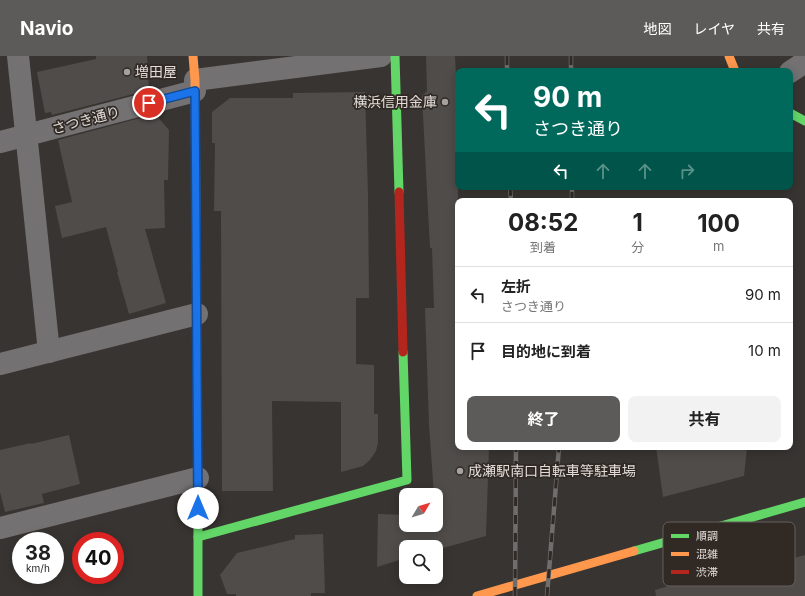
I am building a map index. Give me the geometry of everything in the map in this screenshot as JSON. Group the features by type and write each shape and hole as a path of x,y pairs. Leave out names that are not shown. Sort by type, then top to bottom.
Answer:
{"street":[{"path":"18,56 49,352"},
{"path":"193,56 195,86 198,596"},
{"name":"さつき通り","path":"0,142 195,86 381,56"},
{"path":"198,538 407,480 395,56"},
{"path":"729,56 733,68"},
{"path":"793,70 805,61"},
{"path":"793,115 805,121"},
{"path":"0,364 197,314"},
{"path":"0,528 198,478"},
{"path":"736,522 805,502"},
{"path":"477,596 663,543"}],"building":[{"path":"96,56 147,56 149,90 52,115 51,112 45,113 37,72 96,59"},
{"path":"426,56 455,56 455,190 458,190 458,198 455,198 455,450 489,450 486,536 443,548 443,540 399,540 399,560 377,567 378,514 399,515 399,532 443,532 443,488 434,488 429,425 425,308 434,308 432,248 430,248 422,96 427,91"},
{"path":"365,92 369,298 356,298 356,364 374,365 374,414 378,414 378,443 376,451 370,460 363,466 341,472 341,402 272,401 273,491 222,491 221,211 214,211 215,143 212,143 212,112 230,98 293,98 293,93"},
{"path":"155,114 169,130 168,180 164,180 165,228 145,229 166,303 129,314 106,227 62,238 55,206 72,202 58,140"},
{"path":"69,435 80,484 42,494 44,503 5,512 0,492 0,450"},
{"path":"656,450 747,450 744,476 663,497"},
{"path":"323,534 325,593 311,593 311,596 236,596 236,594 227,594 220,575 237,553 295,539 295,535"},
{"path":"805,555 805,596 656,596 655,590 668,586 795,586 795,558"}],"railway":[{"path":"507,56 507,68"},
{"path":"571,56 571,68"},
{"path":"510,190 511,198"},
{"path":"572,190 572,198"},
{"path":"515,596 516,450"},
{"path":"547,596 559,450"}],"traffic: fast":[{"path":"395,56 399,192"},
{"path":"793,115 805,121"},
{"path":"198,537 407,480 403,352"},
{"path":"198,501 198,596"},
{"path":"735,522 805,502"},
{"path":"634,551 663,543"}],"traffic: slow":[{"path":"193,56 195,80 196,228"},
{"path":"729,56 734,68"},
{"path":"477,596 634,551"}],"traffic: jam":[{"path":"399,192 403,352"},
{"path":"196,228 198,501"}],"place":[{"name":"増田屋","path":"127,72"},
{"name":"横浜信用金庫","path":"445,102"},
{"name":"成瀬駅南口自転車等駐車場","path":"460,471"}],"route":[{"path":"149,103 195,91 198,508"}]}
